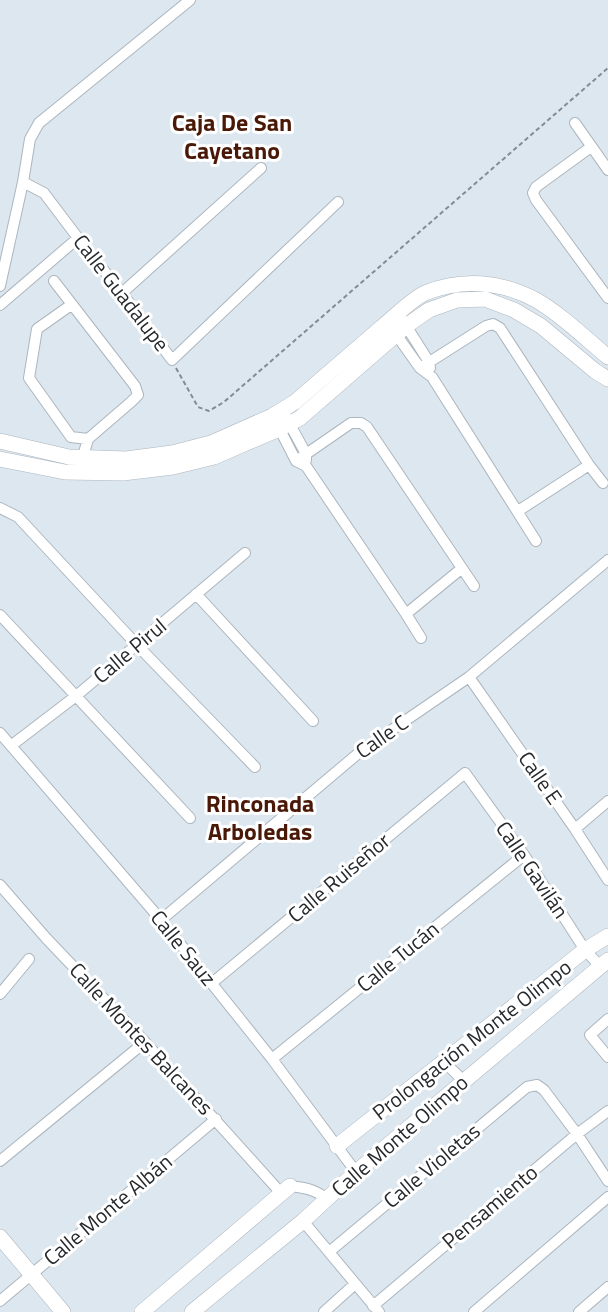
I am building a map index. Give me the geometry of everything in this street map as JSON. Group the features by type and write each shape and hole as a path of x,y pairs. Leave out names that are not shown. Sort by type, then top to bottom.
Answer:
{"main road":[{"path":"0,459 74,465 123,473 173,467 213,457 281,420 300,418 397,324 423,294 452,285 476,283 502,286 535,300 559,316 608,357"},
{"path":"397,324 457,300 484,299 514,310 541,326 608,379"},
{"path":"0,441 74,465"},
{"name":"Prolongación Monte Olimpo","path":"337,1146 585,950 608,936"},
{"name":"Calle Monte Olimpo","path":"192,1312 303,1221 356,1172 604,963"},
{"path":"141,1312 286,1190"},
{"path":"0,1237 63,1312"}],"street":[{"path":"0,286 30,139 39,123 190,0"},
{"path":"575,123 608,170"},
{"path":"591,147 536,187 533,193 608,298"},
{"path":"122,293 261,168"},
{"name":"Calle Guadalupe","path":"23,182 44,193 172,360"},
{"path":"172,360 338,202"},
{"path":"0,305 78,238"},
{"path":"54,281 135,386 138,395 88,439 74,465"},
{"path":"71,305 37,329 29,378 71,437 74,465"},
{"path":"397,324 536,542"},
{"path":"425,365 486,326 493,324 500,328 603,483"},
{"path":"281,420 306,466 421,638"},
{"path":"301,457 351,423 361,423 367,428 474,586"},
{"path":"71,437 88,439"},
{"path":"518,512 589,465"},
{"path":"0,508 18,516 137,645 255,767"},
{"name":"Calle Pirul","path":"12,745 76,696 245,553"},
{"name":"Calle C","path":"161,920 361,751 469,677 608,560"},
{"path":"406,614 461,569"},
{"path":"196,594 313,722"},
{"path":"0,615 190,818"},
{"name":"Calle E","path":"469,677 608,880"},
{"name":"Calle Sauz","path":"0,733 161,920 272,1059 356,1172"},
{"name":"Calle Gavilán","path":"465,773 524,855 585,950 604,963"},
{"name":"Calle Ruiseñor","path":"212,983 465,773"},
{"path":"575,829 608,801"},
{"name":"Calle Tucán","path":"272,1059 524,855"},
{"name":"Calle Montes Balcanes","path":"0,885 46,938 286,1190"},
{"path":"0,994 29,959"},
{"path":"608,1019 590,1035 608,1057"},
{"path":"0,1161 145,1042"},
{"path":"444,1062 464,1081"},
{"name":"Calle Violetas","path":"329,1252 527,1087 537,1085 544,1090 577,1134"},
{"name":"Pensamiento","path":"376,1309 577,1134 608,1111"},
{"name":"Calle Monte Albán","path":"0,1301 216,1119"},
{"path":"577,1134 608,1181"},
{"path":"286,1190 304,1187 327,1199"},
{"path":"474,1312 608,1197"},
{"path":"303,1221 376,1309"},
{"path":"324,1312 355,1284"},
{"path":"579,1312 608,1287"}],"path":[{"name":"Calle Guadalupe","path":"172,360 198,407 209,411 224,402 608,68"}],"district":[{"name":"Caja De San Cayetano","path":"232,137"},
{"name":"Rinconada Arboledas","path":"260,818"}]}
